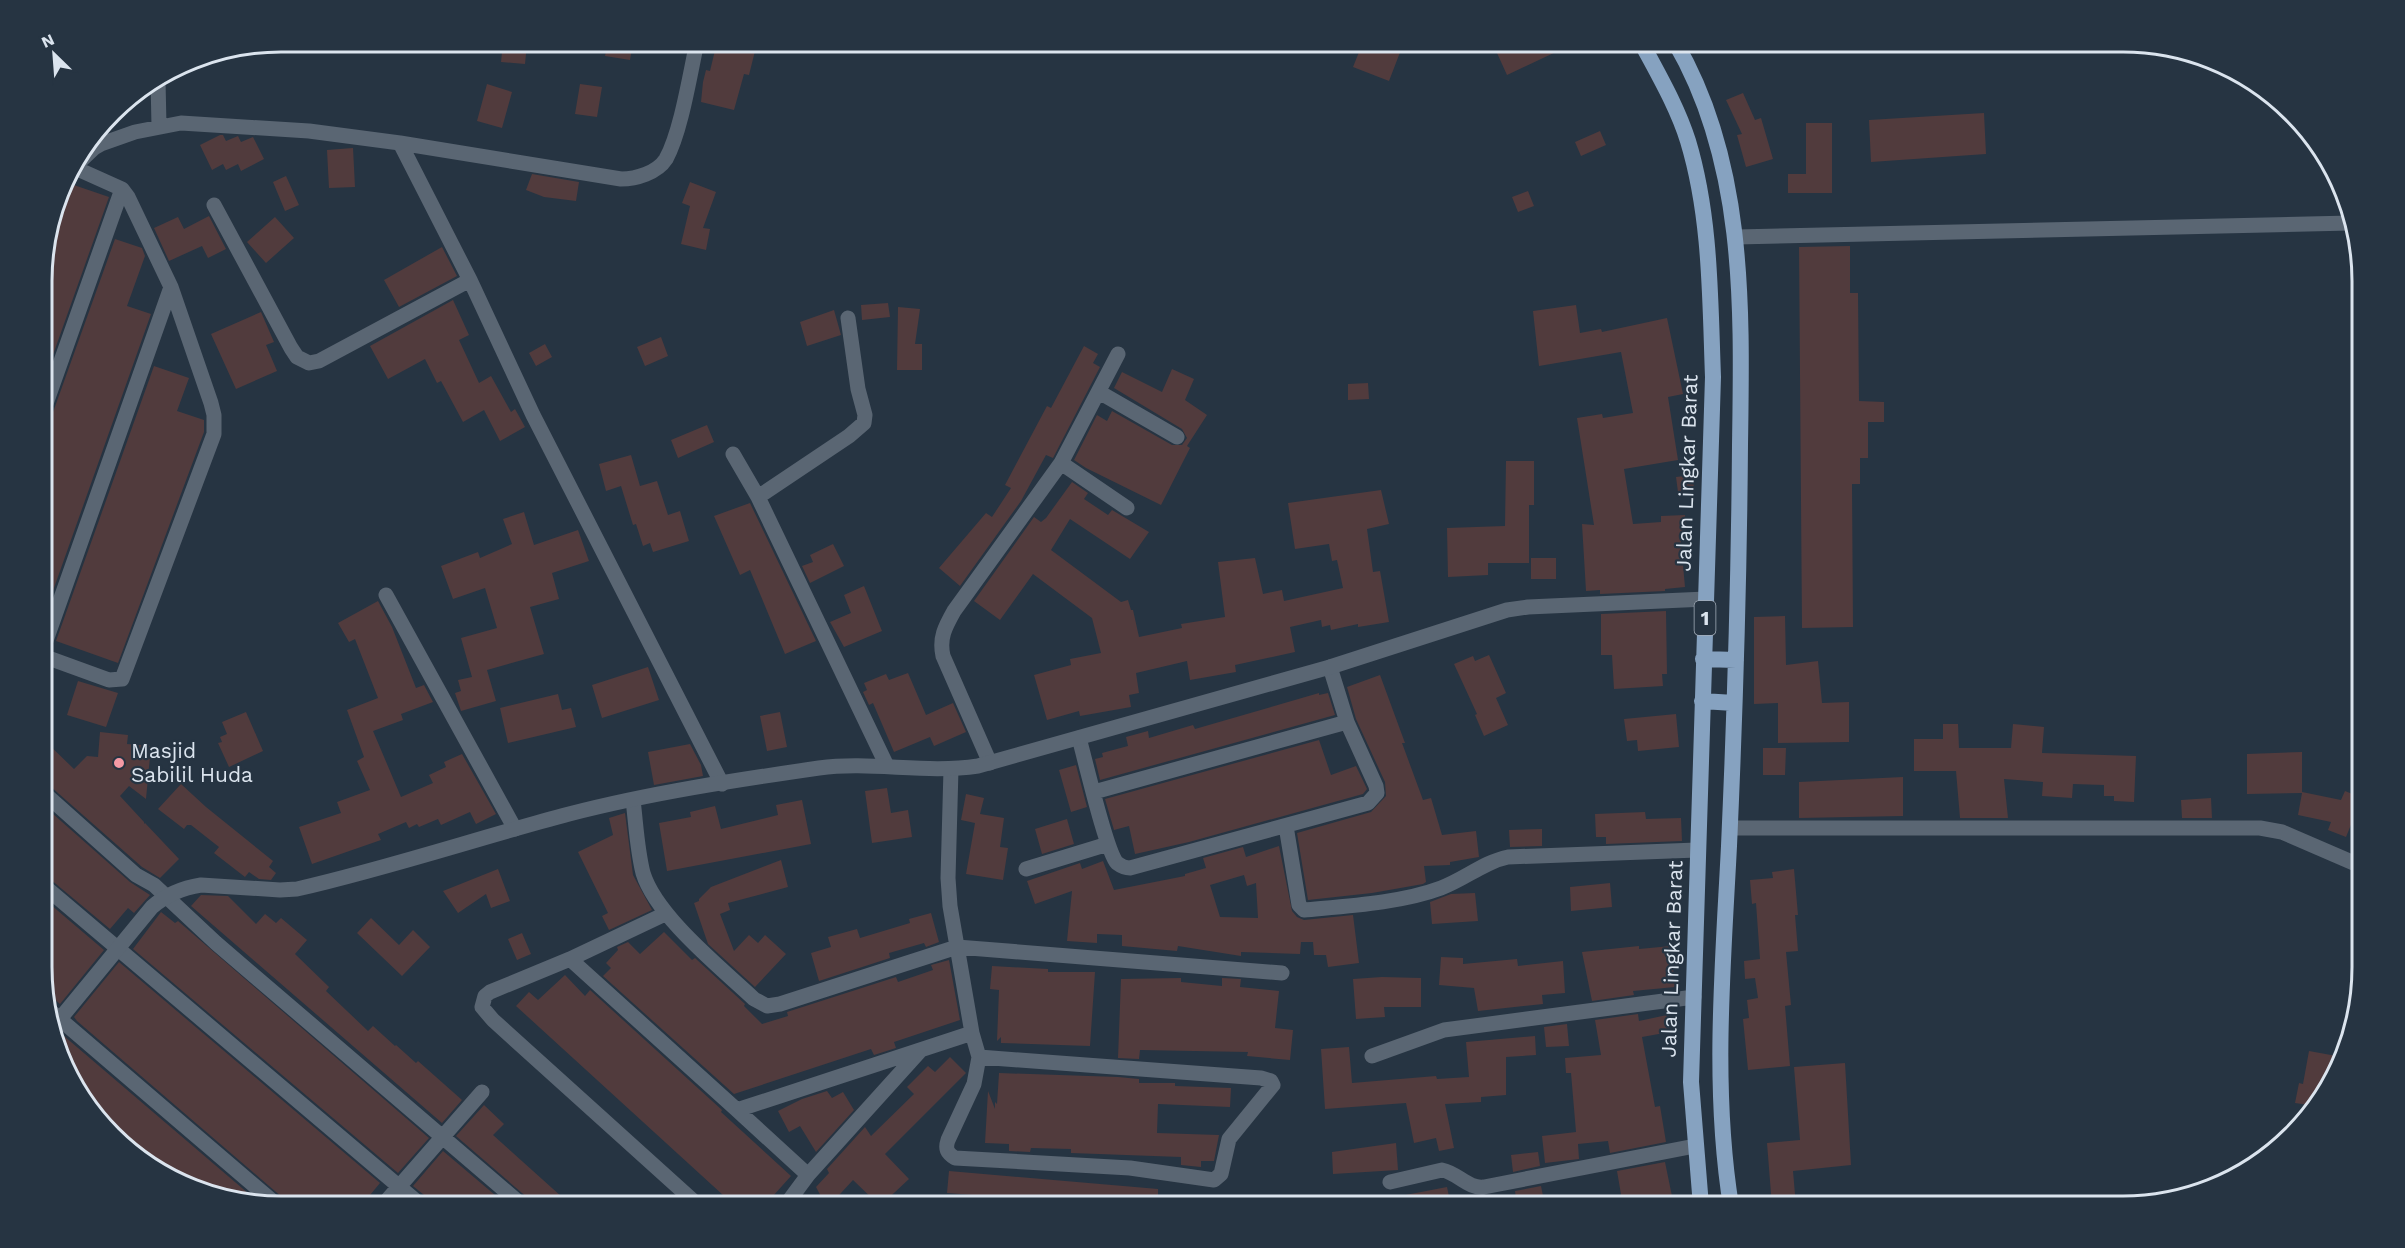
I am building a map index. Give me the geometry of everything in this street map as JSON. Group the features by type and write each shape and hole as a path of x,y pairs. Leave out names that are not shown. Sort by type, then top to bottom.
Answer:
{"highway":[{"name":"Jalan Lingkar Barat","path":"1646,52 1677,111 1688,142 1706,237 1713,377 1691,1082 1700,1196"},
{"name":"1","path":"1680,52 1711,122 1736,237 1742,341 1739,617 1722,992 1723,1131 1730,1196"},
{"path":"1704,659 1736,660"},
{"path":"1702,701 1734,704"}],"street":[{"path":"97,146 159,126 181,123 309,131 633,179 645,175 665,160 676,130 695,52"},
{"path":"158,88 159,126"},
{"path":"400,143 470,280 533,415 722,784"},
{"path":"52,659 109,680 122,679 214,434 214,415 211,403 171,287 128,197 122,189 81,170"},
{"path":"52,387 122,189"},
{"path":"214,204 291,348 297,357 309,363 319,361 470,280"},
{"path":"1736,237 2345,223"},
{"path":"52,624 171,287"},
{"path":"758,497 849,436 864,423 865,415 858,389 848,318"},
{"path":"990,763 943,656 942,634 954,611 1061,463 1118,354"},
{"path":"1098,392 1177,437"},
{"path":"733,454 758,497 887,766"},
{"path":"1061,463 1127,508"},
{"path":"386,595 515,829"},
{"path":"58,1014 120,949 153,907 181,889 201,885 297,889 515,829 633,800 828,767 887,766 951,769 990,763 1330,667 1517,608 1706,599"},
{"path":"1079,738 1108,844 1117,863 1130,868 1368,803 1377,793 1376,786 1347,722 1330,667"},
{"path":"1094,792 1347,722"},
{"path":"951,769 948,878 972,1033 980,1057 974,1084 946,1146 949,1154 955,1158 1130,1168 1214,1180 1221,1174 1229,1139 1273,1085 1270,1081 1261,1078 980,1057"},
{"path":"52,800 136,875 154,885 216,943 511,1196"},
{"path":"633,800 644,873 649,887 665,914 754,999 771,1006 957,947 1282,973"},
{"path":"1286,826 1299,905 1304,910 1369,904 1435,890 1491,862 1508,857 1698,850"},
{"path":"1730,828 2260,828 2282,832 2352,862"},
{"path":"1026,869 1108,844"},
{"path":"52,892 410,1196"},
{"path":"665,914 570,959 490,992 485,996 482,1007 493,1020 688,1196"},
{"path":"570,959 808,1175"},
{"path":"1371,1056 1444,1030 1694,997"},
{"path":"59,1022 266,1195"},
{"path":"737,1110 972,1033"},
{"path":"792,1196 808,1175 920,1051"},
{"path":"391,1196 482,1092"},
{"path":"1390,1182 1446,1171 1474,1187 1484,1187 1695,1146"}],"building":[{"path":"502,52 526,52 525,64 501,62"},
{"path":"606,52 631,52 630,60 605,56"},
{"path":"715,52 755,52 749,75 744,74 734,110 701,102 706,70 710,71"},
{"path":"1359,52 1400,52 1389,81 1353,67"},
{"path":"1497,52 1556,52 1507,75"},
{"path":"487,84 512,92 502,128 477,121"},
{"path":"580,84 602,87 597,117 575,114"},
{"path":"1743,93 1755,120 1761,118 1773,159 1746,167 1737,135 1742,134 1726,100"},
{"path":"1984,113 1986,154 1871,162 1869,120"},
{"path":"1806,123 1832,123 1832,193 1788,193 1788,174 1806,174"},
{"path":"1600,131 1606,145 1581,156 1575,142"},
{"path":"223,135 226,141 238,136 241,142 253,137 264,159 241,171 238,164 226,170 223,164 212,170 200,145"},
{"path":"353,148 355,187 329,188 327,150"},
{"path":"532,174 579,182 576,201 544,197 526,190"},
{"path":"286,176 299,205 285,211 273,182"},
{"path":"690,182 716,192 703,228 710,229 706,250 681,244 690,206 682,203"},
{"path":"74,185 109,197 52,358 52,281 54,251 60,222"},
{"path":"1528,191 1534,206 1518,212 1512,197"},
{"path":"209,216 226,249 208,258 202,246 169,261 154,228 178,217 184,229"},
{"path":"275,217 294,238 266,263 247,242"},
{"path":"115,239 142,248 145,256 127,306 151,314 52,594 52,415"},
{"path":"1850,246 1850,293 1858,293 1859,401 1884,402 1884,422 1868,422 1868,458 1860,458 1860,484 1852,484 1853,627 1802,628 1799,247"},
{"path":"442,247 457,276 399,307 384,280"},
{"path":"453,300 469,335 459,340 479,383 491,376 511,412 515,409 525,427 500,441 484,410 463,422 441,381 437,383 425,359 388,379 370,346"},
{"path":"888,303 890,317 862,320 861,305"},
{"path":"1576,305 1580,333 1601,329 1602,332 1667,318 1683,394 1668,397 1678,460 1624,469 1633,524 1661,522 1661,516 1685,515 1686,531 1680,532 1685,587 1665,589 1665,591 1600,594 1600,590 1586,591 1582,524 1594,525 1577,418 1602,414 1603,418 1633,413 1621,352 1539,366 1533,311"},
{"path":"898,307 920,309 915,344 922,344 922,370 897,370"},
{"path":"834,310 841,335 807,346 800,322"},
{"path":"261,312 274,342 266,345 277,371 236,389 211,334"},
{"path":"661,337 668,356 645,366 637,347"},
{"path":"545,344 552,357 536,366 529,353"},
{"path":"1084,346 1098,354 1093,363 1100,367 1053,458 1046,455 1021,501 960,586 939,568 986,513 992,517 1011,488 1005,485 1047,406 1051,408"},
{"path":"154,366 189,378 177,411 204,420 204,432 118,663 56,641"},
{"path":"1172,369 1194,379 1185,400 1207,415 1187,446 1190,448 1161,505 1074,460 1097,415 1107,421 1112,411 1172,445 1182,445 1187,438 1182,429 1114,388 1122,372 1162,392"},
{"path":"1368,383 1369,399 1348,400 1348,384"},
{"path":"707,425 714,442 678,458 671,440"},
{"path":"631,455 640,486 657,481 668,515 680,511 689,541 653,552 650,543 643,546 636,524 633,525 621,486 606,491 599,464"},
{"path":"1506,461 1534,461 1534,505 1529,505 1529,563 1488,563 1488,575 1448,577 1447,528 1505,526"},
{"path":"1693,475 1694,490 1678,492 1676,477"},
{"path":"1072,482 1088,493 1084,499 1108,515 1112,510 1149,532 1130,559 1070,519 1051,550 1121,602 1128,600 1133,610 1139,637 1182,628 1181,624 1225,617 1218,562 1255,558 1263,594 1282,590 1284,601 1343,588 1337,560 1332,561 1329,544 1295,549 1288,503 1381,490 1389,524 1367,529 1373,572 1380,571 1389,622 1358,627 1358,624 1331,630 1330,625 1322,627 1321,620 1290,627 1295,652 1235,665 1236,672 1190,680 1187,661 1136,673 1139,693 1129,695 1131,707 1080,716 1079,711 1047,720 1034,675 1071,665 1070,659 1101,653 1092,618 1033,574 1000,620 974,601 1034,517 1041,522 1046,518"},
{"path":"750,503 816,641 785,654 750,570 740,575 714,516"},
{"path":"524,512 534,545 578,530 589,561 552,573 559,599 530,607 544,654 487,670 496,701 461,711 455,693 461,691 458,680 472,677 461,638 497,628 485,588 453,599 441,566 478,552 480,558 512,544 503,519"},
{"path":"833,544 844,566 810,583 802,566 813,562 810,555"},
{"path":"1531,558 1556,558 1556,579 1531,579"},
{"path":"864,586 882,631 844,647 830,622 851,613 844,595"},
{"path":"378,601 392,627 416,688 424,685 433,702 401,714 403,720 373,731 401,797 433,783 429,775 446,767 444,762 462,754 496,814 476,824 470,812 441,825 438,819 419,827 417,824 409,828 406,822 378,834 381,840 312,864 299,827 341,813 337,802 370,790 357,761 364,757 347,710 378,698 355,639 349,642 338,623"},
{"path":"1666,611 1667,674 1662,674 1663,686 1614,689 1612,655 1601,655 1601,614"},
{"path":"1785,616 1786,665 1818,661 1822,703 1849,702 1849,742 1778,743 1778,703 1754,704 1754,617"},
{"path":"1489,655 1506,693 1496,698 1508,725 1484,736 1475,715 1477,714 1454,664 1473,656 1475,661"},
{"path":"648,667 659,700 602,718 592,685"},
{"path":"908,673 926,715 953,703 966,732 934,746 930,737 894,752 873,703 869,705 863,692 867,690 864,683 886,674 889,680"},
{"path":"1380,675 1423,800 1431,798 1442,835 1476,831 1479,857 1450,862 1450,865 1424,866 1426,882 1423,884 1372,893 1308,900 1297,833 1371,812 1386,796 1385,782 1356,719 1347,687"},
{"path":"78,681 118,693 106,727 67,715"},
{"path":"1319,693 1319,695 1328,693 1335,715 1100,780 1095,759 1103,757 1102,753 1128,746 1126,737 1148,731 1149,738 1193,725 1195,729"},
{"path":"558,694 562,710 571,708 576,727 508,743 500,708"},
{"path":"246,712 263,751 229,767 218,743 222,742 220,737 227,734 222,722"},
{"path":"780,712 787,747 767,751 760,716"},
{"path":"1676,714 1679,747 1638,751 1637,740 1627,741 1624,719"},
{"path":"1943,724 1958,724 1959,748 2011,748 2013,724 2044,727 2042,753 2136,756 2134,802 2114,801 2114,796 2104,796 2104,785 2073,784 2072,798 2042,796 2043,782 2004,779 2008,818 1960,818 1956,771 1914,771 1914,739 1943,739"},
{"path":"100,732 128,735 127,744 151,746 146,799 129,786 120,796 179,859 160,878 142,867 52,788 52,748 74,769 87,756 98,757"},
{"path":"1319,740 1331,775 1356,766 1367,789 1363,794 1189,842 1135,854 1129,826 1114,830 1105,799"},
{"path":"690,744 701,765 703,776 654,785 648,752"},
{"path":"1763,748 1786,748 1785,775 1763,775"},
{"path":"2302,752 2302,792 2341,800 2345,791 2352,794 2352,822 2346,837 2328,830 2331,822 2298,815 2302,793 2247,794 2247,754"},
{"path":"1076,765 1087,807 1071,812 1059,770"},
{"path":"1903,777 1903,816 1799,818 1799,782"},
{"path":"181,784 273,861 269,867 276,873 271,880 259,879 249,872 245,877 214,853 219,847 191,825 187,825 184,829 158,809"},
{"path":"887,788 891,813 908,810 912,837 872,843 865,791"},
{"path":"966,794 984,798 980,814 1004,818 1000,847 1008,848 1003,880 966,874 975,823 961,820"},
{"path":"2211,798 2212,818 2182,818 2181,800"},
{"path":"802,800 811,844 667,871 659,823 691,817 690,812 715,806 721,829 778,815 776,805"},
{"path":"1645,812 1646,819 1681,818 1682,841 1606,844 1606,837 1596,837 1595,814"},
{"path":"52,813 130,882 150,895 134,913 128,908 110,929 52,881"},
{"path":"625,813 633,875 652,910 609,930 602,916 608,913 578,852 613,835 609,818"},
{"path":"1067,819 1074,844 1042,854 1035,829"},
{"path":"1542,829 1542,846 1510,847 1509,830"},
{"path":"1279,846 1292,911 1297,917 1304,920 1353,915 1359,963 1328,967 1326,955 1314,955 1313,942 1301,942 1300,954 1241,952 1241,956 1178,946 1177,951 1122,946 1122,935 1097,934 1097,943 1067,941 1072,891 1035,904 1027,881 1080,863 1082,869 1103,861 1114,890 1185,876 1185,874 1206,868 1203,858 1243,847 1246,857","holes":["1244,875 1247,886 1256,883 1258,918 1220,917 1210,885"]},
{"path":"781,860 788,887 728,903 730,910 720,914 734,951 749,935 758,943 765,935 786,954 755,987 708,944 694,903 699,901 711,887"},
{"path":"498,869 510,901 491,908 486,894 458,913 443,891"},
{"path":"1794,869 1798,951 1786,952 1791,1005 1785,1006 1790,1066 1748,1070 1743,1019 1749,1018 1747,1000 1758,998 1755,978 1745,979 1744,961 1760,959 1756,903 1752,904 1750,880 1773,878 1772,872"},
{"path":"1610,883 1612,907 1571,911 1570,887"},
{"path":"1475,893 1478,921 1432,924 1430,902 1451,894"},
{"path":"201,895 228,896 256,924 265,914 276,923 281,918 307,940 295,954 329,987 326,991 368,1031 373,1026 416,1063 418,1061 462,1100 442,1123 191,906"},
{"path":"52,906 104,950 60,1004 54,997"},
{"path":"161,912 175,923 178,921 429,1138 398,1173 133,949"},
{"path":"931,913 939,942 926,947 924,943 889,953 890,958 819,981 811,953 831,947 828,937 857,929 860,938 910,923 909,919"},
{"path":"371,918 399,945 413,930 430,947 402,976 357,933"},
{"path":"664,932 692,960 695,958 745,1004 744,1006 762,1024 788,1016 787,1012 896,977 898,982 933,970 931,965 949,960 960,1020 894,1042 896,1048 874,1055 871,1049 734,1094 603,976 611,968 606,963 618,950 617,947 628,942 640,954"},
{"path":"522,933 531,954 517,960 508,939"},
{"path":"1639,946 1639,949 1671,946 1675,987 1633,991 1634,995 1592,1001 1582,952"},
{"path":"1441,957 1463,958 1463,964 1517,959 1518,966 1563,961 1565,993 1542,995 1543,1004 1478,1011 1474,988 1439,985"},
{"path":"119,962 380,1183 369,1196 281,1196 74,1017"},
{"path":"992,966 1048,969 1048,972 1095,972 1090,1046 1001,1043 1001,1037 997,1041 999,990 990,989"},
{"path":"565,975 585,996 590,990 791,1176 773,1196 724,1196 516,1006 529,992 538,1000"},
{"path":"1181,978 1181,982 1222,986 1222,978 1241,979 1240,987 1279,991 1275,1028 1293,1030 1290,1060 1247,1056 1248,1052 1140,1050 1139,1059 1118,1058 1121,979"},
{"path":"1421,978 1421,1007 1384,1007 1385,1017 1356,1019 1353,979"},
{"path":"1638,1014 1639,1021 1667,1015 1670,1032 1642,1037 1655,1107 1660,1106 1666,1142 1610,1153 1608,1141 1578,1144 1579,1159 1545,1163 1542,1136 1576,1132 1571,1073 1566,1073 1565,1058 1601,1055 1595,1020"},
{"path":"1567,1024 1569,1046 1546,1047 1544,1027"},
{"path":"64,1036 248,1193 222,1188 180,1172 154,1157 130,1139 109,1118 91,1094 76,1068"},
{"path":"1535,1036 1536,1055 1506,1057 1506,1095 1481,1097 1481,1102 1445,1104 1454,1148 1439,1151 1436,1138 1414,1143 1406,1103 1325,1109 1321,1049 1349,1047 1352,1083 1436,1076 1437,1079 1469,1077 1466,1042"},
{"path":"2309,1051 2334,1056 2322,1081 2306,1105 2295,1103 2299,1083 2303,1084"},
{"path":"950,1057 966,1073 885,1154 909,1179 891,1196 870,1196 853,1180 838,1196 821,1196 816,1187 829,1173 827,1169 865,1127 871,1136 914,1094 907,1087 928,1066 935,1072"},
{"path":"1845,1063 1851,1165 1793,1171 1795,1196 1771,1196 1767,1143 1800,1140 1794,1067"},
{"path":"999,1073 1118,1077 1139,1079 1139,1083 1175,1083 1175,1086 1231,1088 1230,1107 1158,1104 1157,1133 1219,1135 1214,1161 1201,1161 1201,1167 1181,1165 1181,1157 1071,1153 1071,1149 1031,1148 1030,1152 1009,1151 1009,1144 985,1143 988,1091 995,1109"},
{"path":"827,1091 832,1098 843,1092 854,1110 816,1152 800,1126 789,1132 778,1111 802,1099"},
{"path":"484,1105 504,1124 493,1135 561,1196 526,1196 456,1136"},
{"path":"1396,1143 1398,1170 1333,1174 1332,1152"},
{"path":"443,1151 496,1196 425,1196 413,1186"},
{"path":"1538,1152 1540,1166 1513,1172 1511,1155"},
{"path":"1665,1162 1672,1196 1621,1196 1617,1171"},
{"path":"949,1171 1158,1189 1158,1196 985,1196 947,1193"},
{"path":"1541,1186 1543,1196 1516,1196 1515,1191"},
{"path":"1447,1187 1449,1196 1400,1196"}],"place":[{"name":"Masjid Sabilil Huda","path":"119,763"}]}
